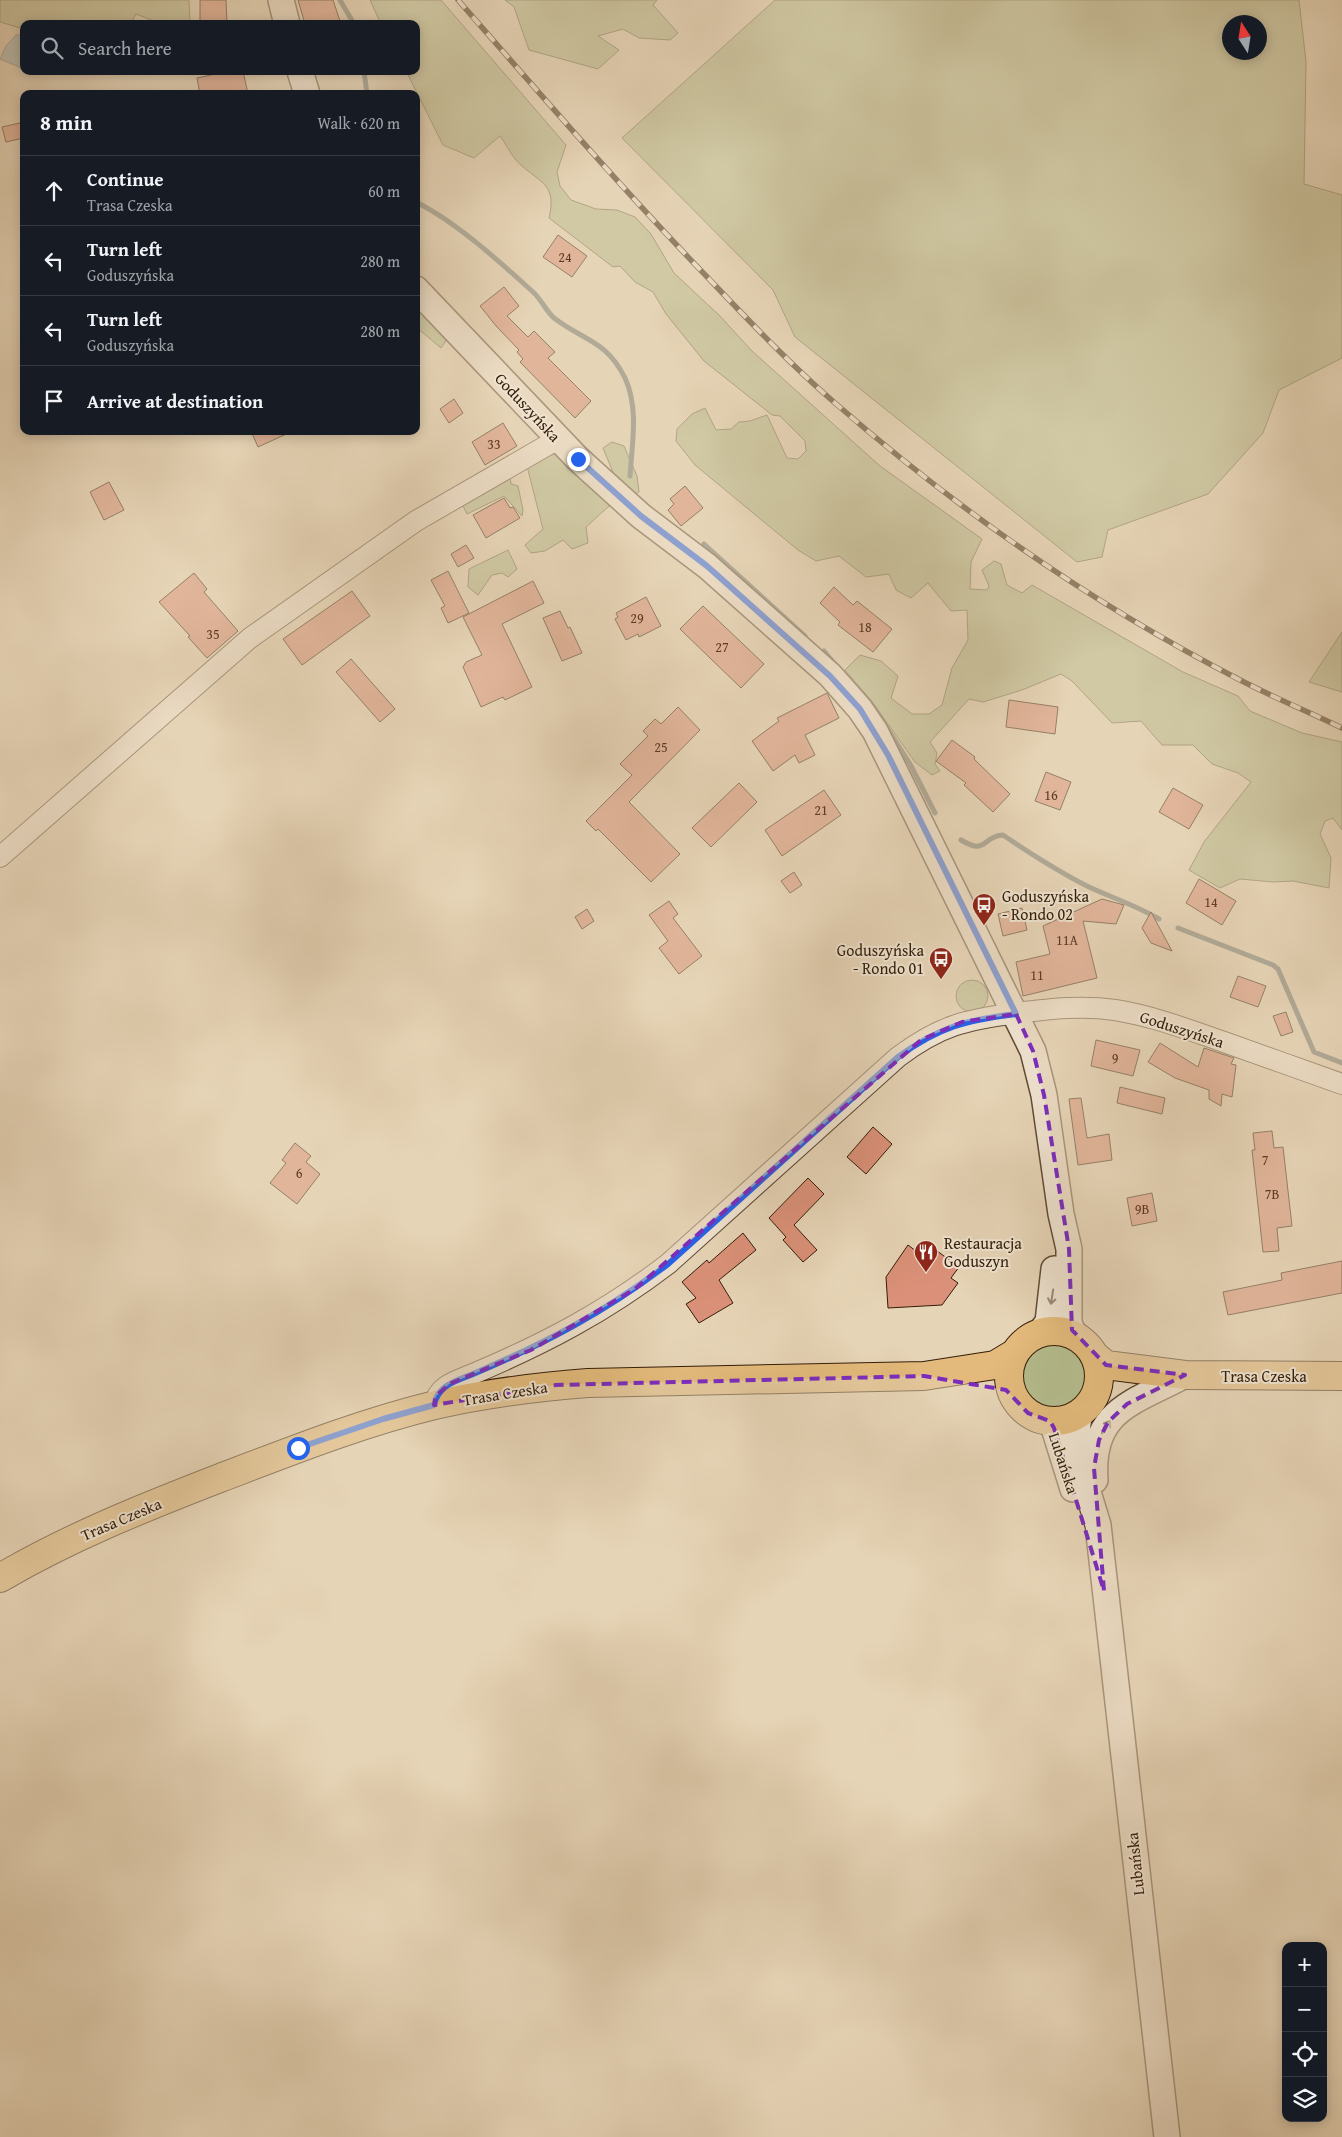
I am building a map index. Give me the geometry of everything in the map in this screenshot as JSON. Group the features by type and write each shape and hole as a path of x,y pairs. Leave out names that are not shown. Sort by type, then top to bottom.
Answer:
{"main road":[{"path":"1063,1332 1086,1346 1099,1376 1088,1404 1066,1420 1050,1421 1028,1413 1019,1405 1013,1395 1009,1374 1015,1354 1025,1341 1039,1334 1063,1332"},
{"name":"Trasa Czeska","path":"1086,1346 1106,1365 1185,1375 1342,1376"},
{"name":"Trasa Czeska","path":"0,1578 36,1557 107,1524 187,1491 318,1440 434,1405 509,1391 588,1383 924,1376 964,1368 995,1365 1015,1354"},
{"name":"Trasa Czeska","path":"1088,1404 1110,1387 1147,1383 1185,1375"},
{"name":"Trasa Czeska","path":"924,1376 968,1384 994,1386 1006,1390 1013,1395"}],"street":[{"path":"280,0 286,20"},
{"path":"301,75 306,90"},
{"name":"Goduszyńska","path":"420,293 558,439 619,498 707,566 830,676 860,709 888,755 1033,1050 1040,1072 1061,1214 1069,1249 1069,1323 1072,1330 1086,1346"},
{"path":"0,857 250,638 416,521 558,439"},
{"name":"Goduszyńska","path":"434,1405 436,1396 449,1384 531,1350 589,1318 655,1274 898,1057 921,1040 962,1022 1052,1009 1092,1008 1137,1014 1184,1028 1342,1084"},
{"name":"Goduszyńska","path":"1039,1334 1048,1322 1054,1278 1055,1246 1061,1214"},
{"path":"1098,1525 1094,1457 1102,1433 1113,1417 1127,1404 1185,1375"},
{"name":"Lubańska","path":"1088,1404 1077,1426 1081,1457 1098,1525 1166,2137"},
{"name":"Lubańska","path":"1050,1421 1054,1428 1104,1591"}],"highlighted area":[{"path":"1016,1014 1033,1051 1044,1095 1069,1249 1072,1330 1106,1365 1185,1375 1127,1404 1108,1422 1099,1440 1094,1468 1104,1591 1054,1428 1050,1421 1028,1413 1006,1390 924,1376 556,1385 434,1405 436,1396 449,1384 531,1350 635,1289 921,1040 962,1022"}],"green space":[{"path":"0,0 189,0 190,20 151,20 136,14 133,20 20,20 20,28 0,22"},
{"path":"370,0 441,0 566,145 557,172 560,186 571,200 596,209 617,210 635,217 651,234 674,273 720,316 752,351 880,466 982,539 971,562 970,589 987,590 989,586 982,570 994,561 1001,564 1007,585 1022,593 1032,585 1183,672 1238,696 1250,711 1302,733 1342,742 1342,830 1333,818 1325,821 1320,834 1331,858 1329,888 1293,881 1273,882 1240,879 1220,888 1189,870 1204,842 1251,782 1238,773 1212,764 1193,745 1162,745 1141,721 1112,723 1072,681 1061,674 1022,690 983,702 969,699 930,742 937,753 935,764 940,771 932,775 915,762 871,700 845,670 860,655 881,661 898,676 891,698 912,714 929,714 942,705 952,668 968,640 967,610 951,611 928,583 911,598 896,590 889,574 866,577 839,556 816,561 798,550 695,465 676,441 677,429 692,414 705,408 716,430 731,429 739,422 750,421 767,415 787,458 798,459 806,451 805,441 780,416 772,415 704,361 666,314 653,292 635,282 620,266 613,267 549,218 551,198 549,191 541,181 518,162 500,136 474,158 443,145 420,99 420,90 416,90 408,75 420,75 420,20 379,20"},
{"path":"505,0 657,0 653,5 678,33 670,40 639,38 623,29 598,36 619,50 598,69 529,50 514,7"},
{"path":"775,0 1299,0 1306,62 1304,184 1342,195 1342,358 1279,390 1263,433 1208,494 1108,530 1102,557 1077,562 795,337 773,290 622,138"},
{"path":"420,310 447,339 441,348 420,330"},
{"path":"612,442 624,446 637,476 639,492 608,507 586,527 588,543 572,549 563,540 545,551 531,553 525,545 543,529 527,466 556,453 601,497 620,489 603,448"},
{"path":"510,474 511,484 518,486 523,510 522,516 504,496 467,514 461,502"},
{"path":"508,550 517,569 508,577 502,573 492,575 478,595 468,587 469,569"},
{"path":"1342,632 1342,692 1309,682"},
{"path":"972,980 984,984 988,996 984,1008 972,1012 960,1008 956,996 960,984"},
{"path":"1046,1343 1060,1343 1072,1348 1082,1358 1087,1370 1087,1384 1082,1396 1072,1406 1060,1411 1046,1411 1034,1406 1024,1396 1019,1384 1019,1370 1024,1358 1034,1348"}],"water":[{"path":"16,35 20,35 20,67 0,59 6,46"}],"building":[{"path":"200,0 226,0 227,20 200,20"},
{"path":"298,0 333,0 340,20 304,20"},
{"path":"211,75 244,75 247,90 199,90 197,78"},
{"path":"20,123 20,139 6,142 2,127"},
{"path":"558,235 587,256 572,277 543,257"},
{"path":"504,287 519,306 507,316 528,337 534,331 555,352 548,358 591,401 575,418 520,362 523,359 517,352 519,350 480,306"},
{"path":"454,399 463,413 449,423 440,409"},
{"path":"503,423 517,446 485,465 472,442"},
{"path":"253,435 284,435 258,447"},
{"path":"109,482 124,510 104,520 90,492"},
{"path":"685,486 703,508 681,526 668,510 674,504 670,499"},
{"path":"504,498 510,508 513,507 520,518 486,538 473,515"},
{"path":"466,545 474,558 458,567 451,554"},
{"path":"448,571 469,613 448,623 441,608 445,606 431,580"},
{"path":"194,573 207,589 204,592 238,631 207,658 159,602"},
{"path":"533,581 544,603 502,624 532,687 505,700 503,697 481,707 463,667 466,662 482,655 463,617"},
{"path":"834,587 853,605 857,601 892,629 873,652 838,625 840,622 820,603"},
{"path":"352,591 370,616 302,665 283,639"},
{"path":"646,597 661,626 639,637 638,634 626,640 615,619 618,617 616,613"},
{"path":"703,606 764,664 741,688 680,629"},
{"path":"560,611 582,653 562,661 543,618"},
{"path":"351,659 395,709 380,722 336,672"},
{"path":"827,693 839,718 805,735 815,755 799,763 795,755 773,771 752,741 779,721 777,718"},
{"path":"1009,700 1058,707 1055,734 1006,727"},
{"path":"678,707 700,730 629,802 680,854 651,882 598,829 596,831 586,821 632,775 620,764 648,736 643,731 655,719 661,724"},
{"path":"952,740 975,757 974,759 1010,794 993,812 964,785 966,783 936,761"},
{"path":"1046,772 1071,782 1060,810 1035,801"},
{"path":"739,783 757,802 711,847 692,828"},
{"path":"1173,788 1203,805 1189,829 1159,812"},
{"path":"824,790 841,815 782,856 765,830"},
{"path":"794,872 802,885 790,893 781,881"},
{"path":"1199,879 1236,901 1222,925 1186,903"},
{"path":"1102,899 1124,905 1116,924 1083,921 1097,978 1023,996 1016,962 1050,954 1043,926"},
{"path":"669,901 678,914 673,918 702,956 679,974 659,948 668,941 649,915"},
{"path":"1022,908 1027,930 1003,936 998,914"},
{"path":"587,909 594,921 582,929 575,917"},
{"path":"1151,912 1172,951 1151,943 1142,928"},
{"path":"1238,976 1266,986 1258,1007 1230,997"},
{"path":"1286,1012 1293,1032 1281,1036 1273,1016"},
{"path":"1096,1040 1140,1050 1133,1076 1091,1066"},
{"path":"1160,1043 1198,1067 1204,1048 1234,1058 1231,1064 1236,1065 1232,1097 1222,1094 1221,1106 1209,1099 1209,1090 1175,1078 1148,1062"},
{"path":"1120,1087 1165,1098 1162,1114 1117,1103"},
{"path":"1081,1098 1087,1138 1109,1134 1112,1160 1078,1165 1069,1099"},
{"path":"873,1127 892,1144 866,1174 847,1157"},
{"path":"1272,1131 1274,1148 1283,1147 1292,1226 1277,1228 1279,1251 1263,1252 1252,1150 1255,1150 1253,1133"},
{"path":"295,1143 311,1156 306,1162 320,1174 297,1204 270,1183 286,1163 282,1160"},
{"path":"808,1178 824,1194 794,1225 817,1250 803,1262 783,1240 786,1237 769,1218"},
{"path":"1152,1193 1157,1221 1132,1226 1127,1198"},
{"path":"743,1233 756,1250 719,1280 733,1303 699,1323 686,1304 696,1298 682,1282 707,1260 709,1263"},
{"name":"Restauracja Goduszyn","path":"908,1245 925,1258 933,1248 959,1267 951,1278 958,1283 942,1305 888,1308 886,1277"},
{"path":"1342,1261 1342,1293 1228,1315 1223,1292 1282,1280 1281,1273"}],"waterway":[{"path":"340,0 352,20"},
{"path":"365,75 366,90"},
{"path":"420,204 446,220 477,243 533,292 554,318 594,342 618,365 625,378 632,401 634,426 630,476"},
{"path":"704,544 805,636"},
{"path":"824,651 835,664"},
{"path":"877,712 910,764 935,813"},
{"path":"961,840 980,846 991,838 1003,835 1045,863 1089,887 1159,919"},
{"path":"1178,928 1273,965 1278,969 1314,1052 1342,1063"}],"railway":[{"path":"458,0 551,107 678,247 771,344 882,443 980,519 1082,589 1134,621 1242,681 1342,728"}],"place":[{"name":"Goduszyńska - Rondo 02","path":"984,926"},
{"name":"Goduszyńska - Rondo 01","path":"941,980"},
{"name":"Restauracja Goduszyn","path":"926,1273"}],"route":[{"path":"298,1448 383,1419 434,1405 436,1396 449,1384 531,1350 589,1318 668,1264 898,1057 921,1040 962,1022 1016,1014 888,755 860,709 830,676 707,566 619,498 578,459"}]}
